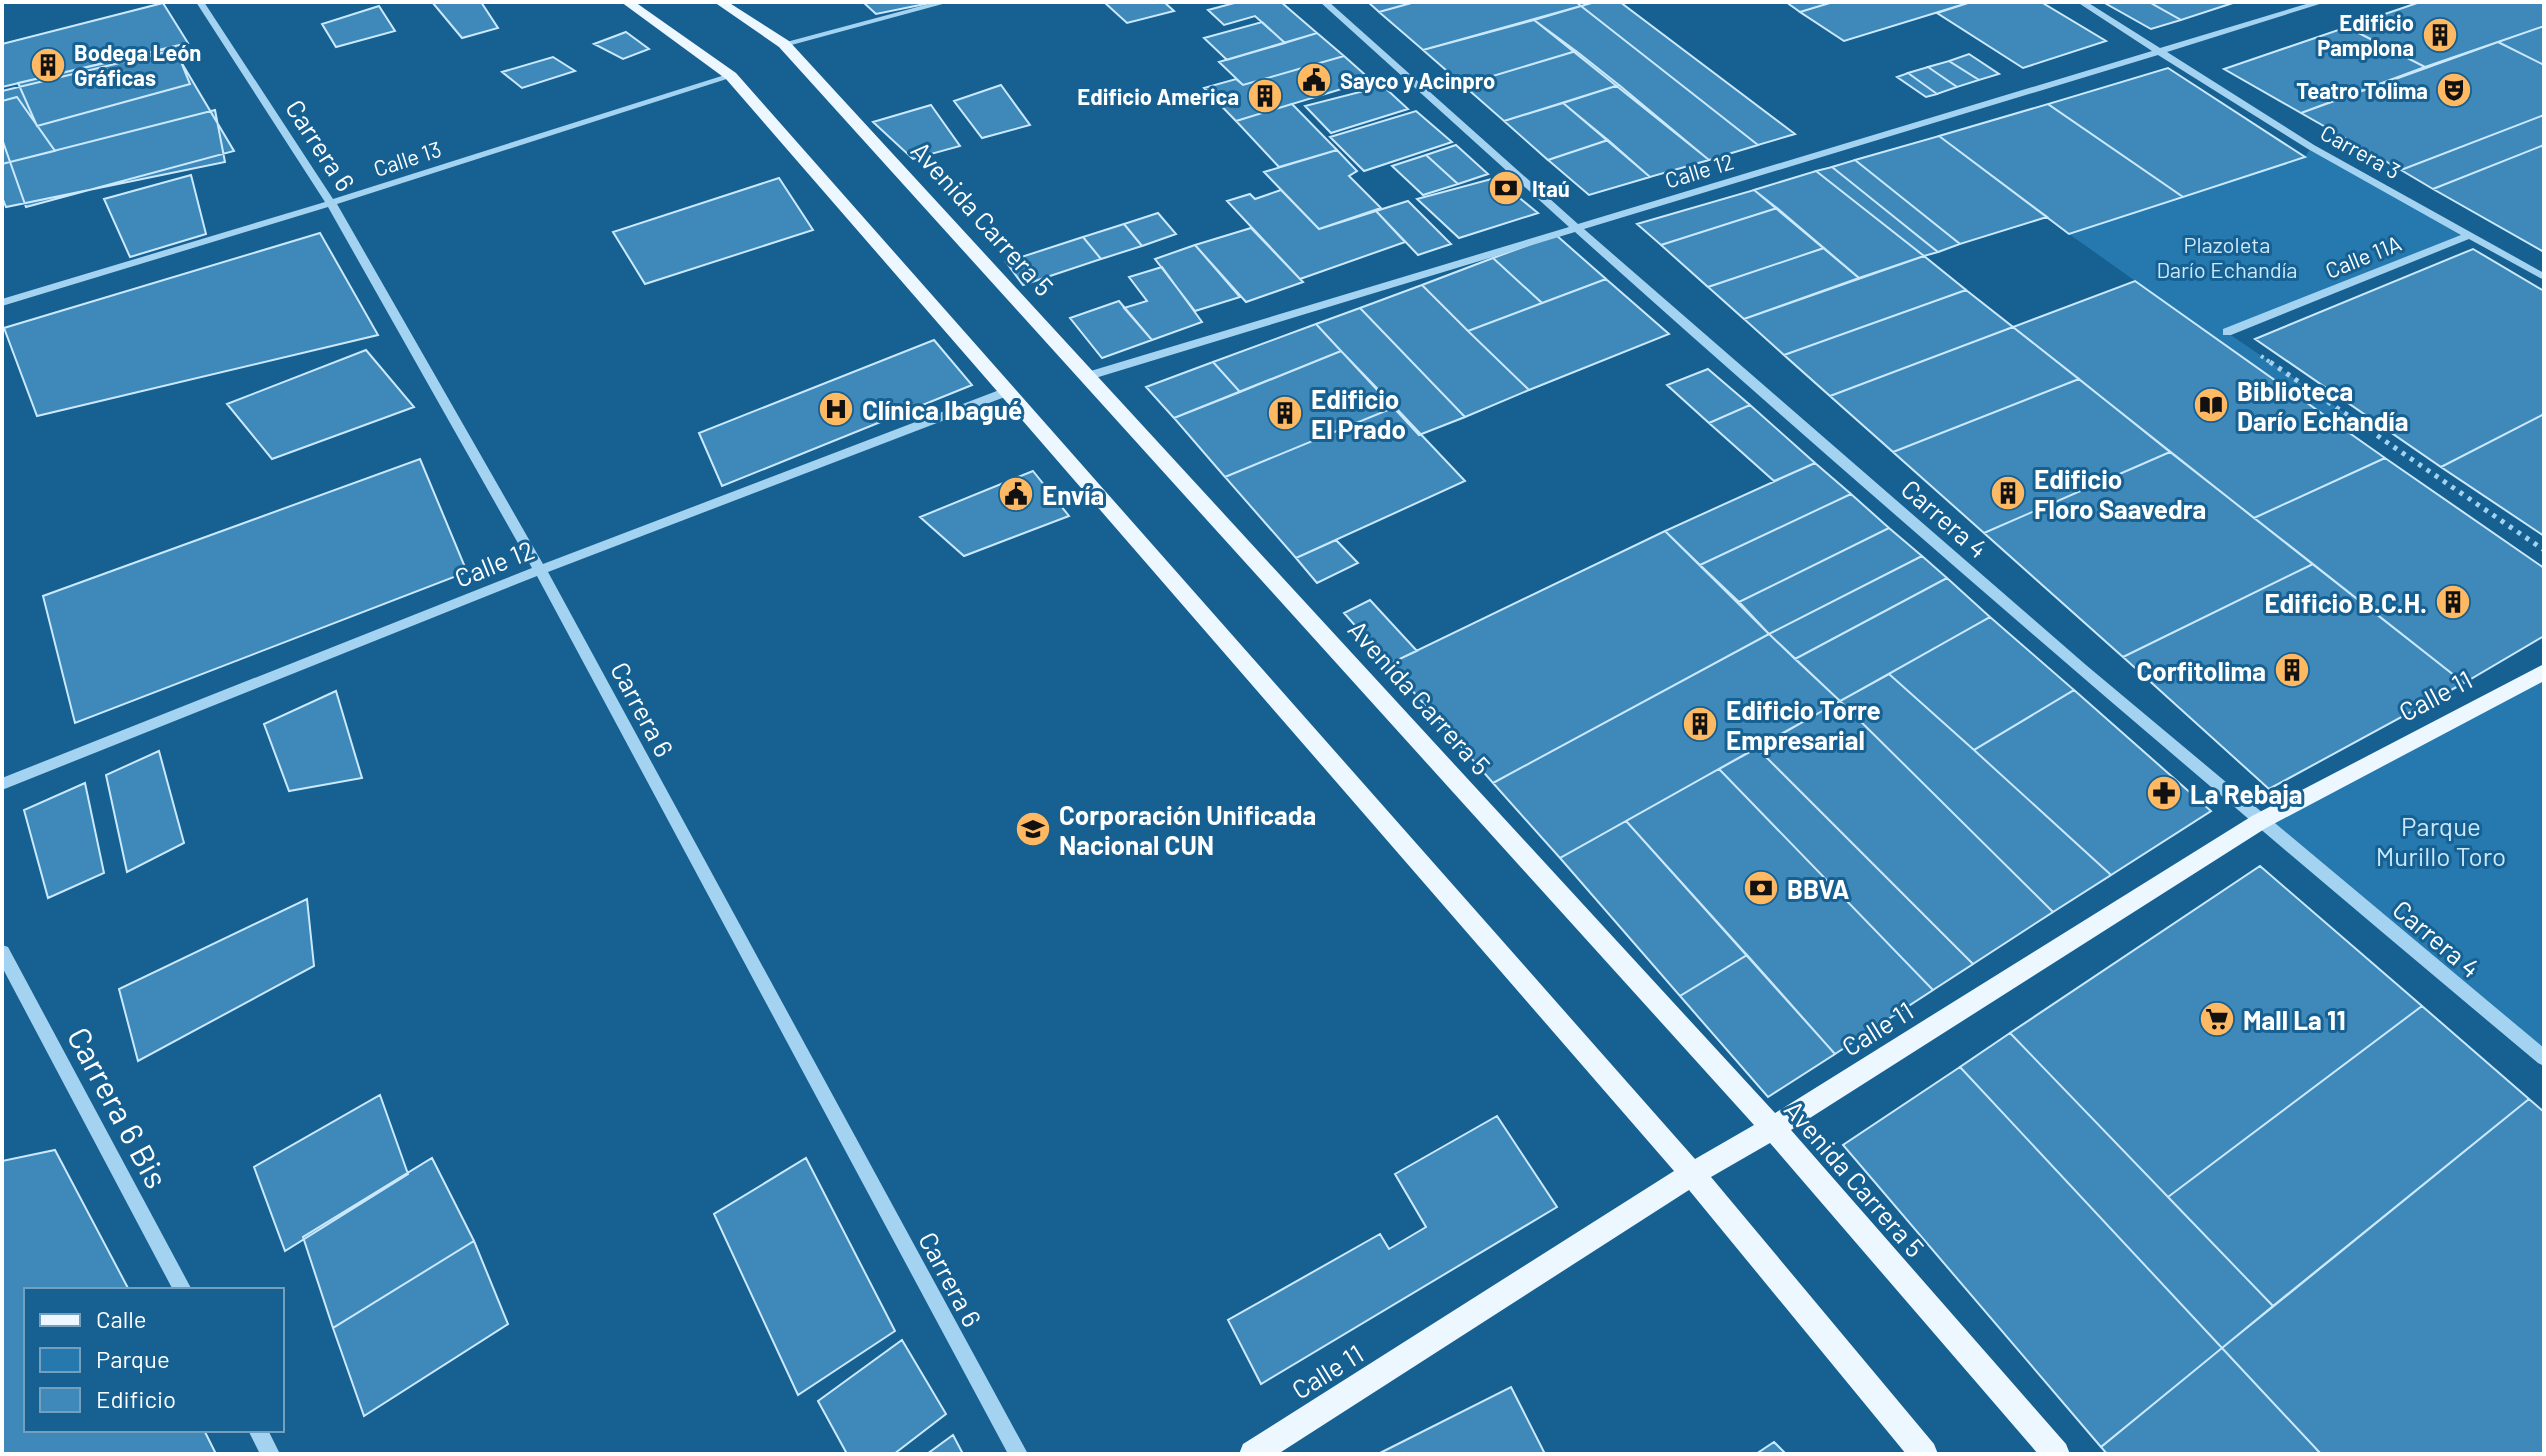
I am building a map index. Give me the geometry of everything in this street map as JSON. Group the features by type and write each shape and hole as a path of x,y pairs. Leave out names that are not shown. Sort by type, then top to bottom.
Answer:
{"main road":[{"path":"627,2 731,76 1692,1174 1924,1454"},
{"name":"Avenida Carrera 5","path":"720,2 784,44 1773,1128 2056,1454"},
{"name":"Calle 11","path":"1253,1454 1692,1174 1773,1128 2259,822 2544,672"}],"street":[{"name":"Carrera 6","path":"200,2 331,203 540,570 1018,1454"},
{"path":"784,44 946,2"},
{"name":"Carrera 4","path":"1324,2 1575,228 2259,822 2544,1058"},
{"name":"Carrera 3","path":"2081,2 2311,147 2544,277"},
{"name":"Calle 12","path":"1088,376 2322,2"},
{"name":"Calle 13","path":"2,303 731,76"},
{"name":"Calle 11A","path":"2227,332 2470,235"},
{"name":"Calle 12","path":"2,784 540,570 1006,392"},
{"name":"Carrera 6 Bis","path":"2,952 182,1288"},
{"path":"259,1432 270,1454"}],"path":[{"path":"2227,332 2544,550"}],"green space":[{"name":"Plazoleta Darío Echandía","path":"2311,147 2470,235 2228,333 2362,425 2348,432 2069,234 2305,157"},
{"name":"Parque Murillo Toro","path":"2544,666 2544,1058 2259,822"}],"building":[{"path":"432,2 481,2 498,28 462,38"},
{"path":"863,2 935,2 876,14"},
{"path":"1104,2 1164,2 1174,11 1127,23"},
{"path":"1238,2 1281,2 1317,33 1285,43 1255,16 1224,25 1208,10"},
{"path":"1368,2 1415,2 1379,12"},
{"path":"1415,2 1576,2 1581,6 1423,50 1379,12"},
{"path":"1595,2 1620,2 1795,134 1758,145 1581,6"},
{"path":"1786,2 1833,2 1800,12"},
{"path":"1833,2 1971,2 1844,41 1800,12"},
{"path":"1971,2 2041,2 2106,41 2023,68 1937,13"},
{"path":"2103,2 2149,2 2181,20 2151,29"},
{"path":"2149,2 2236,2 2181,20"},
{"name":"Edificio Pamplona","path":"2420,2 2543,2 2544,26 2425,67 2347,27"},
{"name":"Bodega León Gráficas","path":"163,3 188,43 2,87 2,44"},
{"path":"379,6 395,31 336,47 322,24"},
{"path":"1581,6 1758,145 1709,160 1534,20"},
{"path":"1534,20 1576,51 1463,85 1423,50"},
{"path":"1262,22 1285,43 1227,60 1204,38"},
{"path":"2544,26 2544,65 2498,42"},
{"path":"2347,27 2425,67 2301,113 2224,69"},
{"path":"626,32 649,49 623,59 594,44"},
{"path":"1317,33 1344,56 1243,85 1219,62"},
{"name":"Teatro Tolima","path":"2498,42 2544,65 2544,115 2401,170 2301,113"},
{"path":"175,47 190,84 37,126 18,83"},
{"path":"174,50 234,151 26,207 2,139 2,91"},
{"path":"1576,51 1619,85 1504,121 1463,85"},
{"path":"1969,54 1999,74 1979,80 1949,61"},
{"name":"Edificio America","path":"1344,56 1371,80 1236,121 1204,88 1236,79 1243,85"},
{"path":"553,57 575,71 522,88 502,72"},
{"path":"1949,61 1979,80 1957,87 1928,67"},
{"path":"1928,67 1957,87 1937,94 1908,73"},
{"path":"2168,68 2305,157 2183,197 2048,104"},
{"path":"1908,73 1937,94 1926,97 1897,77"},
{"path":"1001,85 1030,125 982,138 954,101"},
{"path":"1619,85 1709,160 1650,177 1563,103"},
{"path":"1383,86 1408,109 1331,133 1305,106"},
{"path":"17,97 55,151 2,164 2,101"},
{"path":"1563,103 1608,140 1548,160 1504,121"},
{"path":"1292,104 1337,150 1279,167 1236,121"},
{"path":"2048,104 2183,197 2069,234 1939,136"},
{"path":"931,105 960,146 913,159 873,122"},
{"path":"215,110 225,162 6,207 2,197 2,164"},
{"path":"1416,111 1452,142 1364,171 1330,137"},
{"path":"2544,115 2544,145 2433,189 2401,170"},
{"path":"1939,136 2047,217 1960,244 1855,160"},
{"path":"1608,140 1650,177 1589,195 1548,160"},
{"path":"1456,145 1488,174 1458,184 1426,155"},
{"path":"2544,145 2544,252 2433,189"},
{"path":"1337,150 1357,171 1349,176 1381,208 1319,229 1264,172"},
{"path":"1426,155 1458,184 1423,195 1392,166"},
{"path":"1855,160 1960,244 1938,252 1832,167"},
{"path":"1832,167 1938,252 1924,256 1816,171"},
{"path":"1816,171 1924,256 1859,278 1754,190"},
{"path":"191,175 206,234 130,257 104,199"},
{"path":"779,178 813,230 645,284 613,232"},
{"path":"1495,178 1538,213 1459,238 1417,199"},
{"path":"1281,190 1319,229 1376,211 1405,242 1300,279 1227,201 1250,194 1255,199"},
{"path":"1754,190 1777,208 1661,245 1637,224"},
{"path":"1408,201 1451,244 1418,255 1376,211"},
{"path":"1777,208 1824,248 1708,287 1661,245"},
{"path":"1158,213 1176,234 1142,246 1124,224"},
{"path":"1124,224 1142,246 1101,259 1083,237"},
{"path":"1251,228 1303,282 1246,302 1195,245"},
{"path":"320,233 378,335 37,416 4,328"},
{"path":"1556,235 1606,279 1542,303 1493,258"},
{"path":"1083,237 1101,259 1023,285 1006,262"},
{"path":"1195,245 1240,297 1195,311 1155,259"},
{"path":"1824,248 1859,278 1744,319 1708,287"},
{"path":"2473,249 2544,291 2544,414 2441,467 2255,339"},
{"path":"1924,256 1966,290 1784,355 1744,319"},
{"path":"1493,258 1542,303 1468,331 1422,285"},
{"path":"1162,267 1202,322 1152,340 1124,308 1147,301 1129,277"},
{"path":"1606,279 1669,334 1529,390 1468,331"},
{"name":"Biblioteca Darío Echandía","path":"2135,281 2385,458 2254,518 2013,327"},
{"path":"1422,285 1529,390 1465,417 1360,308"},
{"path":"1966,290 2013,327 1830,396 1784,355"},
{"path":"1119,301 1152,340 1102,358 1070,318"},
{"path":"1360,308 1465,417 1419,435 1316,324"},
{"path":"1316,324 1341,351 1240,392 1213,362"},
{"path":"2013,327 2079,379 1893,452 1830,396"},
{"name":"Clínica Ibagué","path":"934,340 972,385 722,486 699,433"},
{"path":"366,350 414,407 272,459 227,404"},
{"name":"Edificio El Prado","path":"1341,351 1395,407 1225,477 1174,418"},
{"path":"1213,362 1240,392 1174,418 1146,387"},
{"path":"1708,369 1750,405 1709,423 1667,385"},
{"name":"Edificio Floro Saavedra","path":"2079,379 2170,452 1984,533 1893,452"},
{"path":"1750,405 1815,463 1774,481 1709,423"},
{"path":"1395,407 1465,481 1296,558 1225,477"},
{"path":"2544,414 2544,536 2441,467"},
{"path":"2170,452 2313,564 2123,657 1984,533"},
{"name":"Edificio B.C.H.","path":"2385,458 2544,568 2544,636 2464,683 2254,518"},
{"path":"420,459 467,572 75,723 43,596"},
{"path":"1815,463 1851,494 1700,565 1665,531"},
{"path":"1033,471 1069,516 964,556 920,517"},
{"path":"1851,494 1889,528 1739,602 1700,565"},
{"path":"1889,528 1922,556 1769,634 1739,602"},
{"path":"1665,531 1769,634 1493,783 1389,664"},
{"path":"1336,540 1358,563 1317,583 1296,558"},
{"path":"1922,556 1947,578 1795,659 1769,634"},
{"name":"Corfitolima","path":"2313,564 2464,683 2269,789 2123,657"},
{"path":"1947,578 1990,617 1840,701 1795,659"},
{"path":"1370,600 1417,651 1389,664 1344,613"},
{"path":"1990,617 2074,690 1974,750 1889,674"},
{"name":"Edificio Torre Empresarial","path":"1769,634 1840,701 1560,858 1493,783"},
{"path":"1889,674 2111,875 2053,912 1840,701"},
{"path":"2074,690 2211,811 2111,875 1974,750"},
{"path":"336,691 362,778 289,791 264,724"},
{"path":"1840,701 2053,912 1973,964 1757,748"},
{"path":"1757,748 1973,964 1933,990 1719,769"},
{"path":"159,751 184,843 127,872 106,775"},
{"name":"BBVA","path":"1719,769 1933,990 1835,1054 1626,821"},
{"path":"85,783 104,873 48,898 24,810"},
{"path":"1626,821 1747,955 1680,996 1560,858"},
{"name":"Mall La 11","path":"2260,866 2422,1006 2168,1197 2010,1033"},
{"path":"307,899 314,966 138,1061 119,989"},
{"path":"1747,955 1835,1054 1768,1097 1680,996"},
{"path":"2422,1006 2529,1099 2273,1306 2168,1197"},
{"path":"2010,1033 2273,1306 2222,1348 1960,1067"},
{"path":"1960,1067 2222,1348 2101,1447 1843,1145"},
{"path":"380,1095 408,1174 285,1251 254,1167"},
{"path":"2529,1099 2544,1112 2544,1454 2321,1454 2222,1348"},
{"path":"1497,1116 1557,1207 1261,1384 1228,1320 1380,1234 1389,1249 1426,1227 1395,1174"},
{"path":"55,1150 128,1288 24,1288 24,1432 205,1432 216,1454 2,1454 2,1161"},
{"path":"432,1158 474,1241 333,1328 303,1237"},
{"path":"806,1158 895,1331 798,1395 714,1214"},
{"path":"474,1241 508,1324 364,1416 333,1328"},
{"path":"902,1340 946,1414 894,1454 847,1454 818,1401"},
{"path":"2222,1348 2321,1454 2107,1454 2101,1447"},
{"path":"1511,1387 1545,1454 1378,1454"},
{"path":"953,1435 963,1454 927,1454"},
{"path":"1774,1442 1786,1454 1756,1454"}],"place":[{"name":"Edificio Pamplona","path":"2440,35"},
{"name":"Bodega León Gráficas","path":"48,65"},
{"name":"Sayco y Acinpro","path":"1314,80"},
{"name":"Teatro Tolima","path":"2454,90"},
{"name":"Edificio America","path":"1265,96"},
{"name":"Itaú","path":"1506,188"},
{"name":"Biblioteca Darío Echandía","path":"2211,405"},
{"name":"Clínica Ibagué","path":"836,409"},
{"name":"Edificio El Prado","path":"1285,413"},
{"name":"Edificio Floro Saavedra","path":"2008,493"},
{"name":"Envía","path":"1016,494"},
{"name":"Edificio B.C.H.","path":"2453,602"},
{"name":"Corfitolima","path":"2292,670"},
{"name":"Edificio Torre Empresarial","path":"1700,724"},
{"name":"La Rebaja","path":"2164,793"},
{"name":"Corporación Unificada Nacional CUN","path":"1033,829"},
{"name":"BBVA","path":"1761,888"},
{"name":"Mall La 11","path":"2217,1019"}]}
